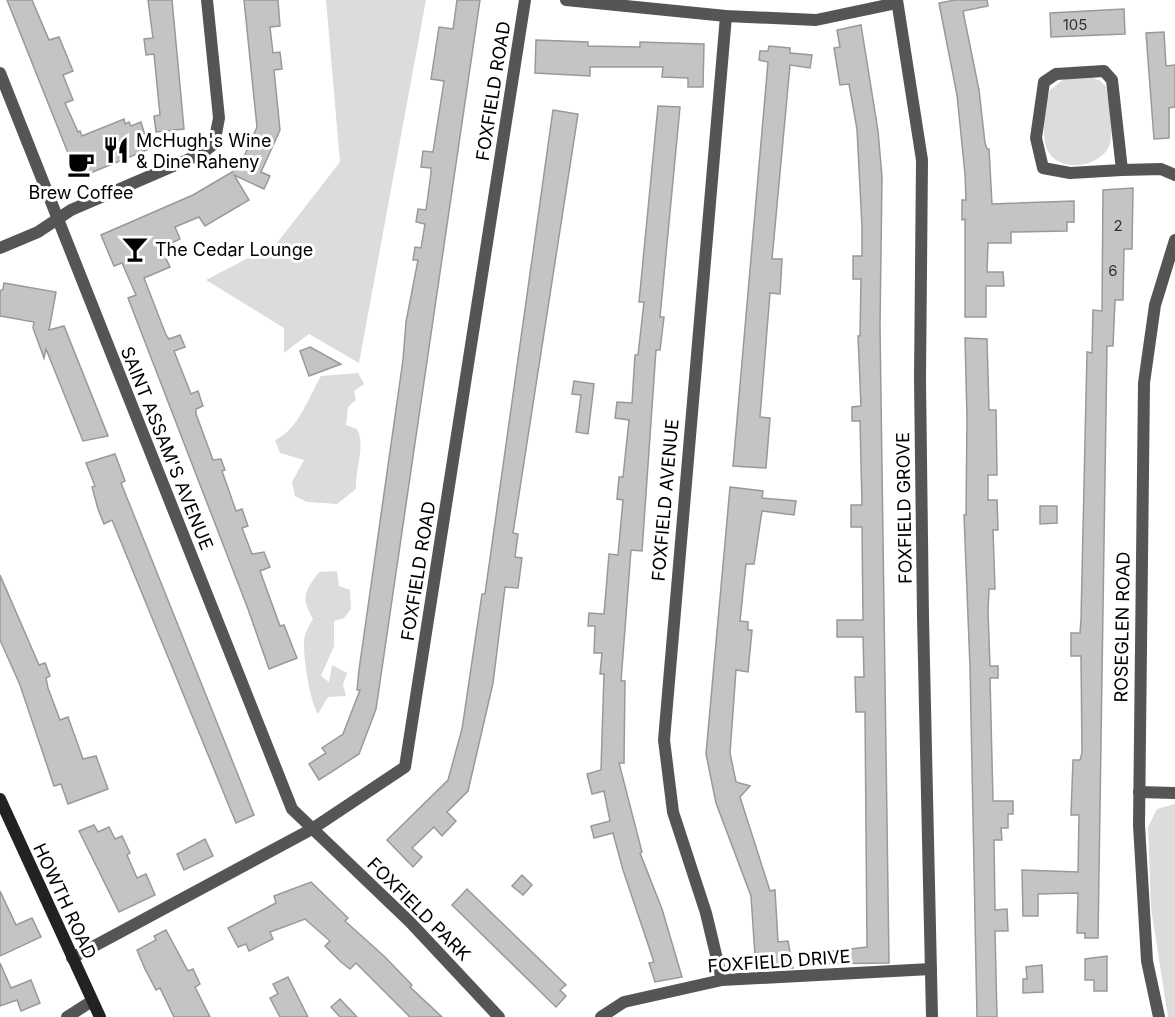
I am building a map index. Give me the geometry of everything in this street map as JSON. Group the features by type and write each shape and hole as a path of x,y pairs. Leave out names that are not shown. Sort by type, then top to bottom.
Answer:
{"main road":[{"name":"HOWTH ROAD","path":"0,799 100,1017"}],"street":[{"path":"0,248 38,232 71,210 201,154 214,144 219,118 207,0"},
{"name":"FOXFIELD ROAD","path":"72,958 312,829 405,767 525,0"},
{"path":"566,0 726,16 816,20 897,1"},
{"name":"FOXFIELD GROVE","path":"897,1 922,160 920,379 932,1017"},
{"name":"FOXFIELD AVENUE","path":"722,980 706,913 673,812 664,740 726,16"},
{"path":"1122,170 1112,80 1104,71 1056,74 1044,82 1036,138 1043,168 1070,173 1161,170 1175,175"},
{"name":"SAINT ASSAM'S AVENUE","path":"0,73 56,220 292,809 312,829"},
{"name":"ROSEGLEN ROAD","path":"1159,1017 1145,938 1139,792 1144,383 1155,305 1175,240"},
{"path":"1139,792 1175,793"},
{"name":"FOXFIELD PARK","path":"312,829 410,922 499,1017"},
{"name":"FOXFIELD DRIVE","path":"601,1017 624,1002 722,980 931,969"},
{"path":"67,1017 92,1000"}],"shaded area":[{"path":"326,0 426,0 359,363 309,334 284,353 284,328 206,280 277,243 340,162"},
{"path":"1093,78 1101,81 1106,87 1111,122 1110,143 1106,151 1092,162 1064,164 1055,160 1046,147 1045,113 1050,90 1064,79"},
{"path":"358,373 364,384 354,391 356,400 348,407 346,425 357,429 360,436 356,489 337,504 307,502 295,496 292,482 304,460 280,453 275,440 297,421 321,376"},
{"path":"337,571 339,586 350,590 351,609 344,618 334,621 334,646 321,676 329,682 332,665 347,673 343,685 346,696 328,697 318,714 310,691 305,661 304,638 313,619 305,599 310,585 319,572"},
{"path":"1175,804 1175,1017 1168,1017 1151,908 1148,827 1157,809"}],"building":[{"path":"7,0 32,0 49,40 59,37 73,71 63,75 73,100 65,103 78,132 80,131 82,136 124,119 125,124 129,122 131,126 141,122 149,149 78,178"},
{"path":"148,0 172,0 184,129 156,132 154,116 160,115 154,54 146,55 144,39 153,38"},
{"path":"244,0 278,0 280,26 270,27 273,53 280,52 282,69 274,70 280,130 261,172 270,176 264,189 234,175 249,200 205,226 199,217 175,227 180,239 161,248 170,267 144,278 166,335 169,339 180,335 185,347 174,351 191,394 198,391 203,406 196,409 196,414 213,460 221,459 225,470 222,471 236,511 242,509 248,526 242,528 252,554 264,552 270,567 260,571 280,626 284,625 297,658 269,669 128,298 136,295 122,263 114,266 101,235 193,195 239,168 257,127"},
{"path":"457,0 480,0 376,709 359,754 319,780 309,764 326,753 322,748 343,734 360,690 357,690 359,670 403,360 406,322 418,260 413,260 415,247 421,248 425,224 416,222 418,209 426,210 431,173 431,168 421,167 423,151 433,152 444,81 431,79 439,27 453,29"},
{"path":"955,0 987,0 988,6 963,11 979,90 985,143 989,149 992,204 1074,201 1074,222 1067,222 1067,231 1011,232 1011,243 988,243 987,272 1003,272 1004,286 986,286 986,317 965,317 965,219 962,220 962,200 966,200 965,174 957,95 939,3"},
{"path":"1124,9 1125,34 1051,37 1050,13"},
{"path":"861,25 878,131 882,177 880,326 889,963 810,964 810,954 867,947 865,712 856,712 855,677 864,677 863,637 837,637 837,620 863,620 862,527 851,527 851,505 862,505 860,421 852,421 852,407 861,406 858,336 860,336 861,279 853,279 853,256 862,256 862,227 857,129 849,84 840,85 834,48 840,47 837,30"},
{"path":"1164,32 1166,66 1175,65 1175,107 1169,108 1169,138 1154,139 1146,33"},
{"path":"536,40 588,42 588,46 640,47 640,42 704,44 703,87 688,87 688,78 662,77 663,67 590,67 590,76 535,73"},
{"path":"769,46 790,48 790,53 812,55 810,68 790,65 772,259 782,259 780,294 770,293 760,417 770,418 766,468 733,466 768,62 759,60 760,51 768,51"},
{"path":"658,106 680,107 660,317 664,317 660,350 656,350 642,551 631,550 621,681 625,681 624,763 619,763 642,852 640,853 662,909 682,977 655,982 649,963 654,962 613,833 594,838 591,826 610,821 604,791 592,794 587,774 601,770 604,674 600,674 602,653 594,653 595,626 588,626 589,613 604,614 609,554 618,555 623,500 617,499 619,477 623,477 629,420 615,418 617,402 632,403 635,355 638,355 644,302 639,302"},
{"path":"553,110 578,114 513,533 518,534 515,557 522,558 518,588 505,587 493,683 468,791 447,812 456,821 442,836 434,827 412,848 422,857 413,867 387,840 448,780 462,729 482,594 485,594"},
{"path":"1133,188 1132,249 1124,249 1123,300 1115,300 1113,346 1107,346 1098,938 1085,938 1085,933 1077,933 1078,893 1038,894 1038,916 1023,916 1022,870 1078,872 1079,815 1071,815 1073,760 1080,760 1082,753 1081,656 1071,656 1071,633 1080,633 1081,620 1087,352 1092,353 1093,310 1102,311 1103,190"},
{"path":"4,283 56,292 49,330 64,326 108,436 83,441 46,349 44,358 33,328 34,322 0,316 0,291"},
{"path":"965,338 987,339 989,410 996,410 997,475 988,475 988,500 997,500 998,530 993,530 995,589 989,589 988,612 990,666 998,666 998,678 990,678 993,801 1013,801 1013,814 1008,814 1008,828 1001,828 1002,840 994,840 995,910 1007,909 1008,931 995,931 997,1017 977,1017 970,667 964,515 966,515 967,418"},
{"path":"310,347 341,364 309,376 300,351"},
{"path":"574,381 594,384 588,434 576,432 581,395 572,394"},
{"path":"115,454 125,481 121,483 254,815 236,823 112,520 104,524 98,509 92,487 95,486 86,463"},
{"path":"730,487 763,491 762,498 796,501 794,515 762,511 754,564 746,564 740,621 748,622 748,630 752,630 748,672 736,670 730,753 736,782 750,786 740,797 770,891 775,890 778,942 788,941 793,968 756,970 751,896 716,803 706,754"},
{"path":"1040,506 1057,506 1057,523 1040,524"},
{"path":"0,575 39,665 45,663 50,676 46,678 48,688 60,720 68,717 83,759 96,756 108,789 68,804 61,784 54,786 20,685 0,640"},
{"path":"94,825 98,832 109,827 115,839 122,836 130,853 127,855 137,878 146,874 155,895 119,912 79,831"},
{"path":"205,839 213,856 184,870 177,854"},
{"path":"522,875 532,885 523,895 512,886"},
{"path":"311,882 348,918 345,921 385,957 412,985 410,987 442,1017 410,1017 356,963 350,969 341,962 325,946 330,941 305,919 270,932 273,939 249,951 246,944 238,947 228,928 276,903 274,896"},
{"path":"467,889 566,985 560,990 566,996 556,1007 452,905"},
{"path":"0,891 16,925 32,918 41,937 0,956"},
{"path":"166,930 188,971 193,969 200,984 195,987 210,1017 174,1017 160,988 156,990 145,969 137,950 156,940 154,936"},
{"path":"1107,956 1107,991 1094,991 1094,980 1085,980 1085,959"},
{"path":"0,963 11,988 31,980 40,1003 21,1011 17,1000 0,1006"},
{"path":"1042,965 1043,992 1023,993 1023,979 1027,979 1026,967"},
{"path":"288,977 308,1017 280,1017 270,998 278,994 273,984"},
{"path":"340,999 357,1017 340,1017 331,1007"}],"place":[{"name":"McHugh's Wine & Dine Raheny","path":"116,150"},
{"name":"Brew Coffee","path":"81,164"},
{"name":"The Cedar Lounge","path":"135,249"}]}
